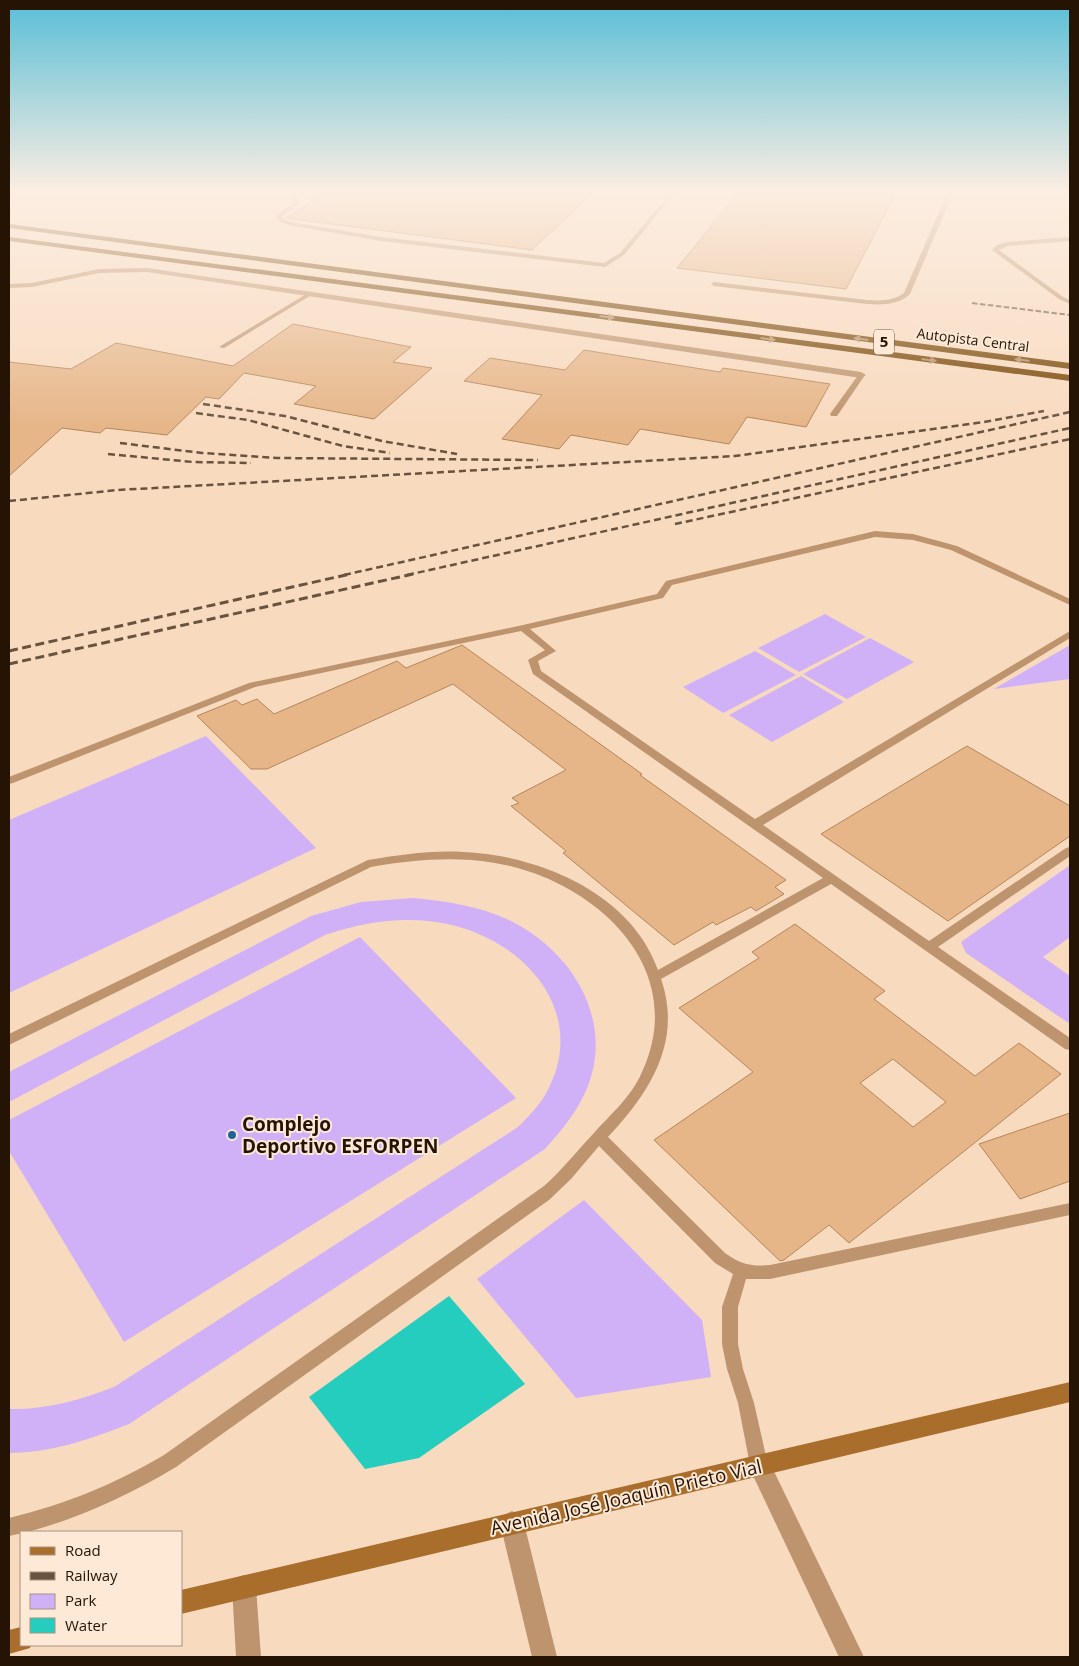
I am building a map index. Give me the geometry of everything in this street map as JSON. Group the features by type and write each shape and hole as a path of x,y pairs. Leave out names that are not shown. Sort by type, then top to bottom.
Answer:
{"highway":[{"name":"Autopista Central","path":"251,271 1070,378"},
{"name":"Autopista Central","path":"349,271 1070,366"}],"main road":[{"name":"Avenida José Joaquín Prieto Vial","path":"182,1602 1070,1392"}],"street":[{"path":"9,286 32,285 103,271"},
{"path":"148,271 861,375"},
{"path":"760,1465 852,1657"},
{"path":"512,1523 545,1657"},
{"path":"244,1587 249,1657"}],"lane":[{"path":"714,284 867,302 882,302 900,298 907,294 917,271"},
{"path":"1024,271 1061,298 1070,302"},
{"path":"222,347 310,294"},
{"path":"834,414 861,375"},
{"path":"9,781 252,685 523,628 660,596 669,582 875,534 912,537 954,548 1070,602"},
{"path":"523,628 551,651 533,660 536,672 1070,1045"},
{"path":"754,825 1070,634"},
{"path":"929,947 1070,851"},
{"path":"9,1040 368,864 422,855 459,854 503,860 545,872 576,886 603,905 631,932 649,961 660,1000 662,1023 658,1047 650,1071 638,1094 621,1116 599,1137 553,1188 170,1461 132,1484 92,1503 49,1518 9,1527"},
{"path":"655,977 831,879"},
{"path":"599,1137 720,1258 742,1272 757,1274 770,1272 1070,1209"},
{"path":"742,1272 735,1285 731,1301 729,1322 731,1348 736,1370 744,1391 760,1465"}],"green space":[{"path":"825,614 866,637 799,672 758,648"},
{"path":"870,638 914,662 847,699 803,674"},
{"path":"1070,645 1070,679 994,689"},
{"path":"755,651 796,675 723,713 683,687"},
{"path":"801,676 844,702 772,742 729,715"},
{"path":"206,736 316,848 9,993 9,820"},
{"path":"1070,865 1070,937 1043,957 1070,976 1070,1024 966,953 961,942"},
{"path":"413,898 462,905 498,915 531,933 551,949 568,968 582,989 591,1012 595,1036 595,1061 588,1086 569,1120 545,1149 129,1424 85,1440 55,1448 9,1453 9,1409 50,1406 114,1387 518,1127 536,1108 545,1095 557,1066 560,1038 556,1012 545,988 528,967 506,949 480,935 452,925 420,920 404,920 356,926 325,935 9,1102 9,1072 311,916 361,902"},
{"name":"Complejo Deportivo ESFORPEN","path":"360,937 516,1098 124,1342 9,1151 9,1120"},
{"path":"584,1200 702,1320 711,1377 576,1398 477,1279"}],"water":[{"path":"449,1296 525,1384 419,1458 365,1469 309,1397"}],"building":[{"path":"699,271 856,271 846,289"},
{"path":"293,324 411,347 393,362 432,368 374,419 294,404 316,386 244,373 219,399 206,397 167,435 106,428 100,433 62,428 9,476 9,362 71,369 116,343 233,366"},
{"path":"584,350 720,372 723,368 830,384 806,427 747,417 729,444 640,429 628,445 571,435 559,449 502,439 542,395 464,381 490,358 565,370"},
{"path":"462,645 786,880 775,887 784,894 756,911 751,907 716,925 713,922 674,945 563,853 566,851 511,806 519,803 512,798 566,770 453,684 267,769 251,769 197,716 236,700 242,705 257,699 274,714 397,661 406,668"},
{"path":"967,746 1070,806 1070,836 948,921 821,834"},
{"path":"795,924 885,991 874,999 975,1076 1019,1043 1061,1074 849,1243 829,1225 784,1260 780,1261 654,1140 753,1072 679,1008 759,958 752,952","holes":["893,1059 946,1102 913,1127 860,1083"]},
{"path":"1070,1113 1070,1181 1020,1199 979,1144"}],"railway":[{"path":"972,303 1070,315"},
{"path":"203,404 285,416 382,441 457,454"},
{"path":"9,501 118,490 735,456 984,422 1044,411"},
{"path":"344,575 1070,412"},
{"path":"196,413 248,420 343,446 390,453"},
{"path":"407,575 1070,428"},
{"path":"675,524 1070,439"},
{"path":"120,443 202,453 277,458 538,460"},
{"path":"108,454 193,462 251,463"},
{"path":"9,651 350,574"},
{"path":"9,664 413,574"}],"place":[{"name":"Complejo Deportivo ESFORPEN","path":"232,1135"}]}
